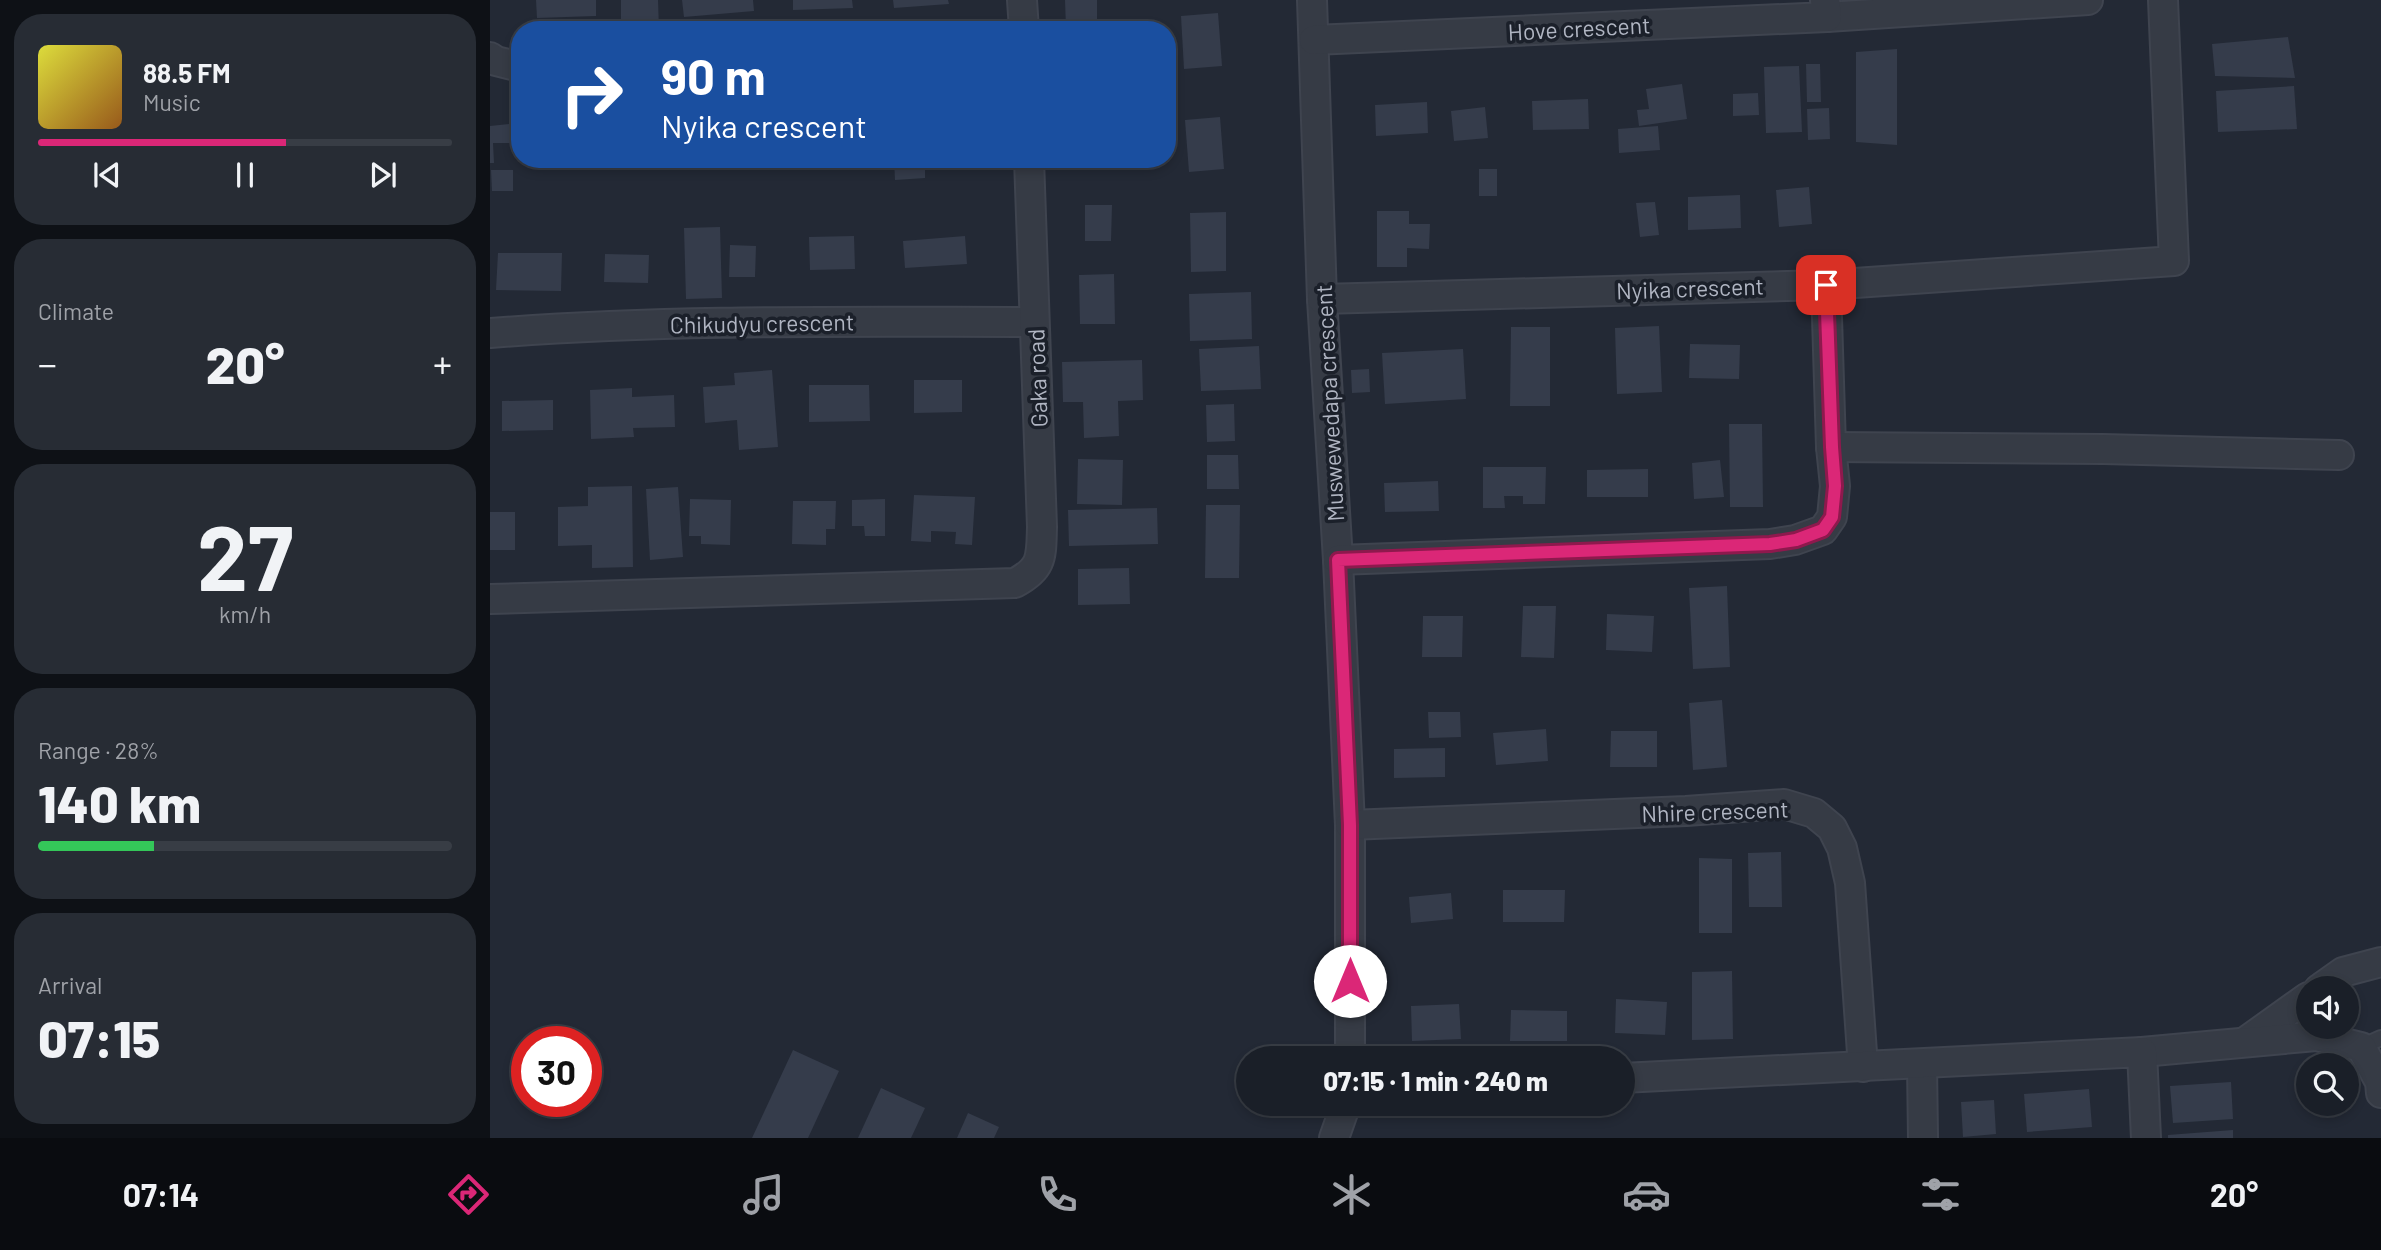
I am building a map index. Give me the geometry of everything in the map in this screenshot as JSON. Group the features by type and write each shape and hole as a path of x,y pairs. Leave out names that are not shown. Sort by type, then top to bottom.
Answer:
{"street":[{"path":"1022,0 1023,21"},
{"name":"Muswewedapa crescent","path":"1312,0 1322,299 1338,560 1350,825 1350,1046"},
{"name":"Hove crescent","path":"1314,40 1826,9 2088,0"},
{"name":"Nyika crescent","path":"1322,299 1826,285 2174,261 2163,0"},
{"path":"490,57 511,65"},
{"name":"Gaka road","path":"490,599 1015,583 1030,575 1041,560 1042,527 1029,168"},
{"path":"1338,560 1770,544 1796,540 1823,530 1832,517 1835,486 1826,285"},
{"name":"Chikudyu crescent","path":"490,333 733,322 1034,321"},
{"path":"1832,447 2103,449 2339,455"},
{"name":"Nhire crescent","path":"1350,825 1686,811 1784,804 1814,813 1832,828 1842,848 1850,883 1863,1067"},
{"path":"2337,976 2381,962"},
{"path":"2245,1042 2296,1006"},
{"path":"1635,1077 2142,1052 2316,1036 2371,1043 2381,1093"},
{"path":"2142,1052 2146,1138"},
{"path":"1922,1064 1923,1138"},
{"path":"1334,1138 1342,1116"}],"building":[{"path":"536,0 596,0 596,16 537,18"},
{"path":"621,0 658,0 659,21 621,21"},
{"path":"682,0 753,0 754,11 684,17"},
{"path":"793,0 852,0 853,8 793,10"},
{"path":"893,0 948,0 949,4 894,8"},
{"path":"1065,0 1097,0 1097,21 1066,21"},
{"path":"1218,13 1222,66 1184,69 1181,16"},
{"path":"2288,37 2295,78 2215,76 2212,44"},
{"path":"1897,49 1897,145 1856,142 1856,52"},
{"path":"1806,64 1820,64 1821,102 1807,102"},
{"path":"1799,66 1802,132 1766,133 1764,67"},
{"path":"1682,84 1687,119 1639,126 1637,110 1649,109 1646,89"},
{"path":"2294,86 2297,129 2218,132 2216,91"},
{"path":"1758,93 1759,115 1733,116 1733,94"},
{"path":"1588,99 1589,129 1533,130 1532,101"},
{"path":"1427,102 1428,133 1376,136 1375,105"},
{"path":"1485,107 1488,138 1454,141 1451,111"},
{"path":"1829,108 1830,139 1808,140 1807,109"},
{"path":"1220,117 1224,169 1189,172 1185,120"},
{"path":"509,124 510,143 493,143 494,163 490,163 490,126"},
{"path":"1658,126 1660,150 1619,153 1618,129"},
{"path":"894,168 925,168 925,178 895,180"},
{"path":"1479,169 1497,169 1497,196 1479,196"},
{"path":"491,170 513,170 513,191 492,191"},
{"path":"1809,187 1812,224 1779,227 1776,190"},
{"path":"1740,195 1741,228 1688,230 1688,197"},
{"path":"1655,202 1659,235 1640,237 1636,203"},
{"path":"1085,205 1112,205 1111,241 1085,241"},
{"path":"1377,211 1409,211 1409,224 1430,224 1429,249 1407,248 1407,267 1377,267"},
{"path":"1226,212 1226,271 1191,272 1190,213"},
{"path":"720,227 722,298 686,299 684,228"},
{"path":"854,236 855,269 810,270 809,237"},
{"path":"965,236 967,264 905,268 903,241"},
{"path":"730,245 756,246 755,277 729,277"},
{"path":"498,253 562,253 561,291 496,290"},
{"path":"605,254 649,255 648,283 604,282"},
{"path":"1114,274 1115,324 1080,324 1079,275"},
{"path":"1251,292 1252,339 1190,341 1189,294"},
{"path":"1659,326 1662,392 1617,394 1615,328"},
{"path":"1511,327 1550,327 1550,406 1510,406"},
{"path":"1690,344 1740,345 1739,379 1689,378"},
{"path":"1259,346 1261,389 1201,391 1199,349"},
{"path":"1463,349 1466,399 1385,404 1382,353"},
{"path":"1142,360 1143,400 1118,401 1119,436 1084,438 1083,402 1063,402 1062,362"},
{"path":"1369,369 1370,392 1352,393 1351,370"},
{"path":"772,370 778,447 739,450 737,420 705,423 703,387 735,385 734,373"},
{"path":"914,380 962,380 962,412 914,413"},
{"path":"809,385 869,385 870,421 809,422"},
{"path":"632,388 632,397 674,395 675,427 633,428 634,437 591,439 590,390"},
{"path":"553,400 553,430 502,431 502,401"},
{"path":"1234,404 1235,441 1207,442 1206,405"},
{"path":"1729,424 1762,424 1763,507 1730,507"},
{"path":"1207,455 1238,455 1239,489 1207,489"},
{"path":"1078,459 1123,460 1122,505 1077,504"},
{"path":"1720,460 1724,497 1694,499 1692,463"},
{"path":"1483,467 1546,467 1545,504 1523,504 1523,496 1504,496 1505,508 1483,508"},
{"path":"1648,469 1648,497 1587,497 1587,470"},
{"path":"1438,481 1439,511 1385,512 1384,483"},
{"path":"632,486 633,567 592,568 592,545 558,546 558,507 588,506 588,487"},
{"path":"678,487 683,557 650,560 646,489"},
{"path":"914,495 975,497 972,545 955,544 956,532 931,531 931,542 911,541"},
{"path":"690,499 731,500 730,545 701,544 701,536 689,536"},
{"path":"885,499 885,536 865,536 864,526 852,526 852,500"},
{"path":"793,501 836,501 835,529 826,529 826,545 792,544"},
{"path":"1206,505 1240,505 1239,578 1205,578"},
{"path":"1157,508 1158,544 1069,546 1068,510"},
{"path":"490,512 515,512 515,550 490,550"},
{"path":"1129,568 1130,604 1078,605 1078,569"},
{"path":"1727,586 1730,667 1693,669 1689,588"},
{"path":"1523,606 1556,606 1554,658 1521,657"},
{"path":"1607,614 1654,616 1652,652 1606,650"},
{"path":"1423,616 1463,616 1462,657 1422,657"},
{"path":"1722,700 1727,767 1693,770 1689,703"},
{"path":"1428,712 1460,712 1461,737 1429,738"},
{"path":"1546,729 1548,761 1496,765 1493,733"},
{"path":"1611,731 1657,731 1657,767 1610,767"},
{"path":"1445,748 1445,777 1394,778 1394,749"},
{"path":"1781,852 1782,907 1749,907 1748,853"},
{"path":"1699,858 1732,859 1732,933 1699,933"},
{"path":"1503,890 1565,890 1564,922 1503,922"},
{"path":"1451,893 1453,919 1411,923 1409,897"},
{"path":"1732,971 1733,1039 1692,1040 1692,972"},
{"path":"1616,999 1667,1002 1665,1035 1615,1033"},
{"path":"1459,1004 1461,1039 1412,1041 1411,1006"},
{"path":"1511,1010 1567,1011 1567,1041 1510,1041"},
{"path":"793,1050 839,1071 808,1138 752,1138"},
{"path":"2231,1082 2233,1119 2173,1123 2170,1086"},
{"path":"881,1088 925,1108 911,1138 858,1138"},
{"path":"2089,1089 2092,1127 2027,1132 2024,1094"},
{"path":"1994,1100 1996,1134 1963,1137 1961,1102"},
{"path":"968,1113 999,1127 994,1138 957,1138"},
{"path":"2233,1130 2233,1138 2168,1138 2168,1135"}],"route":[{"path":"1350,981 1350,825 1338,560 1770,544 1796,540 1823,530 1832,517 1835,486 1826,285"}]}
